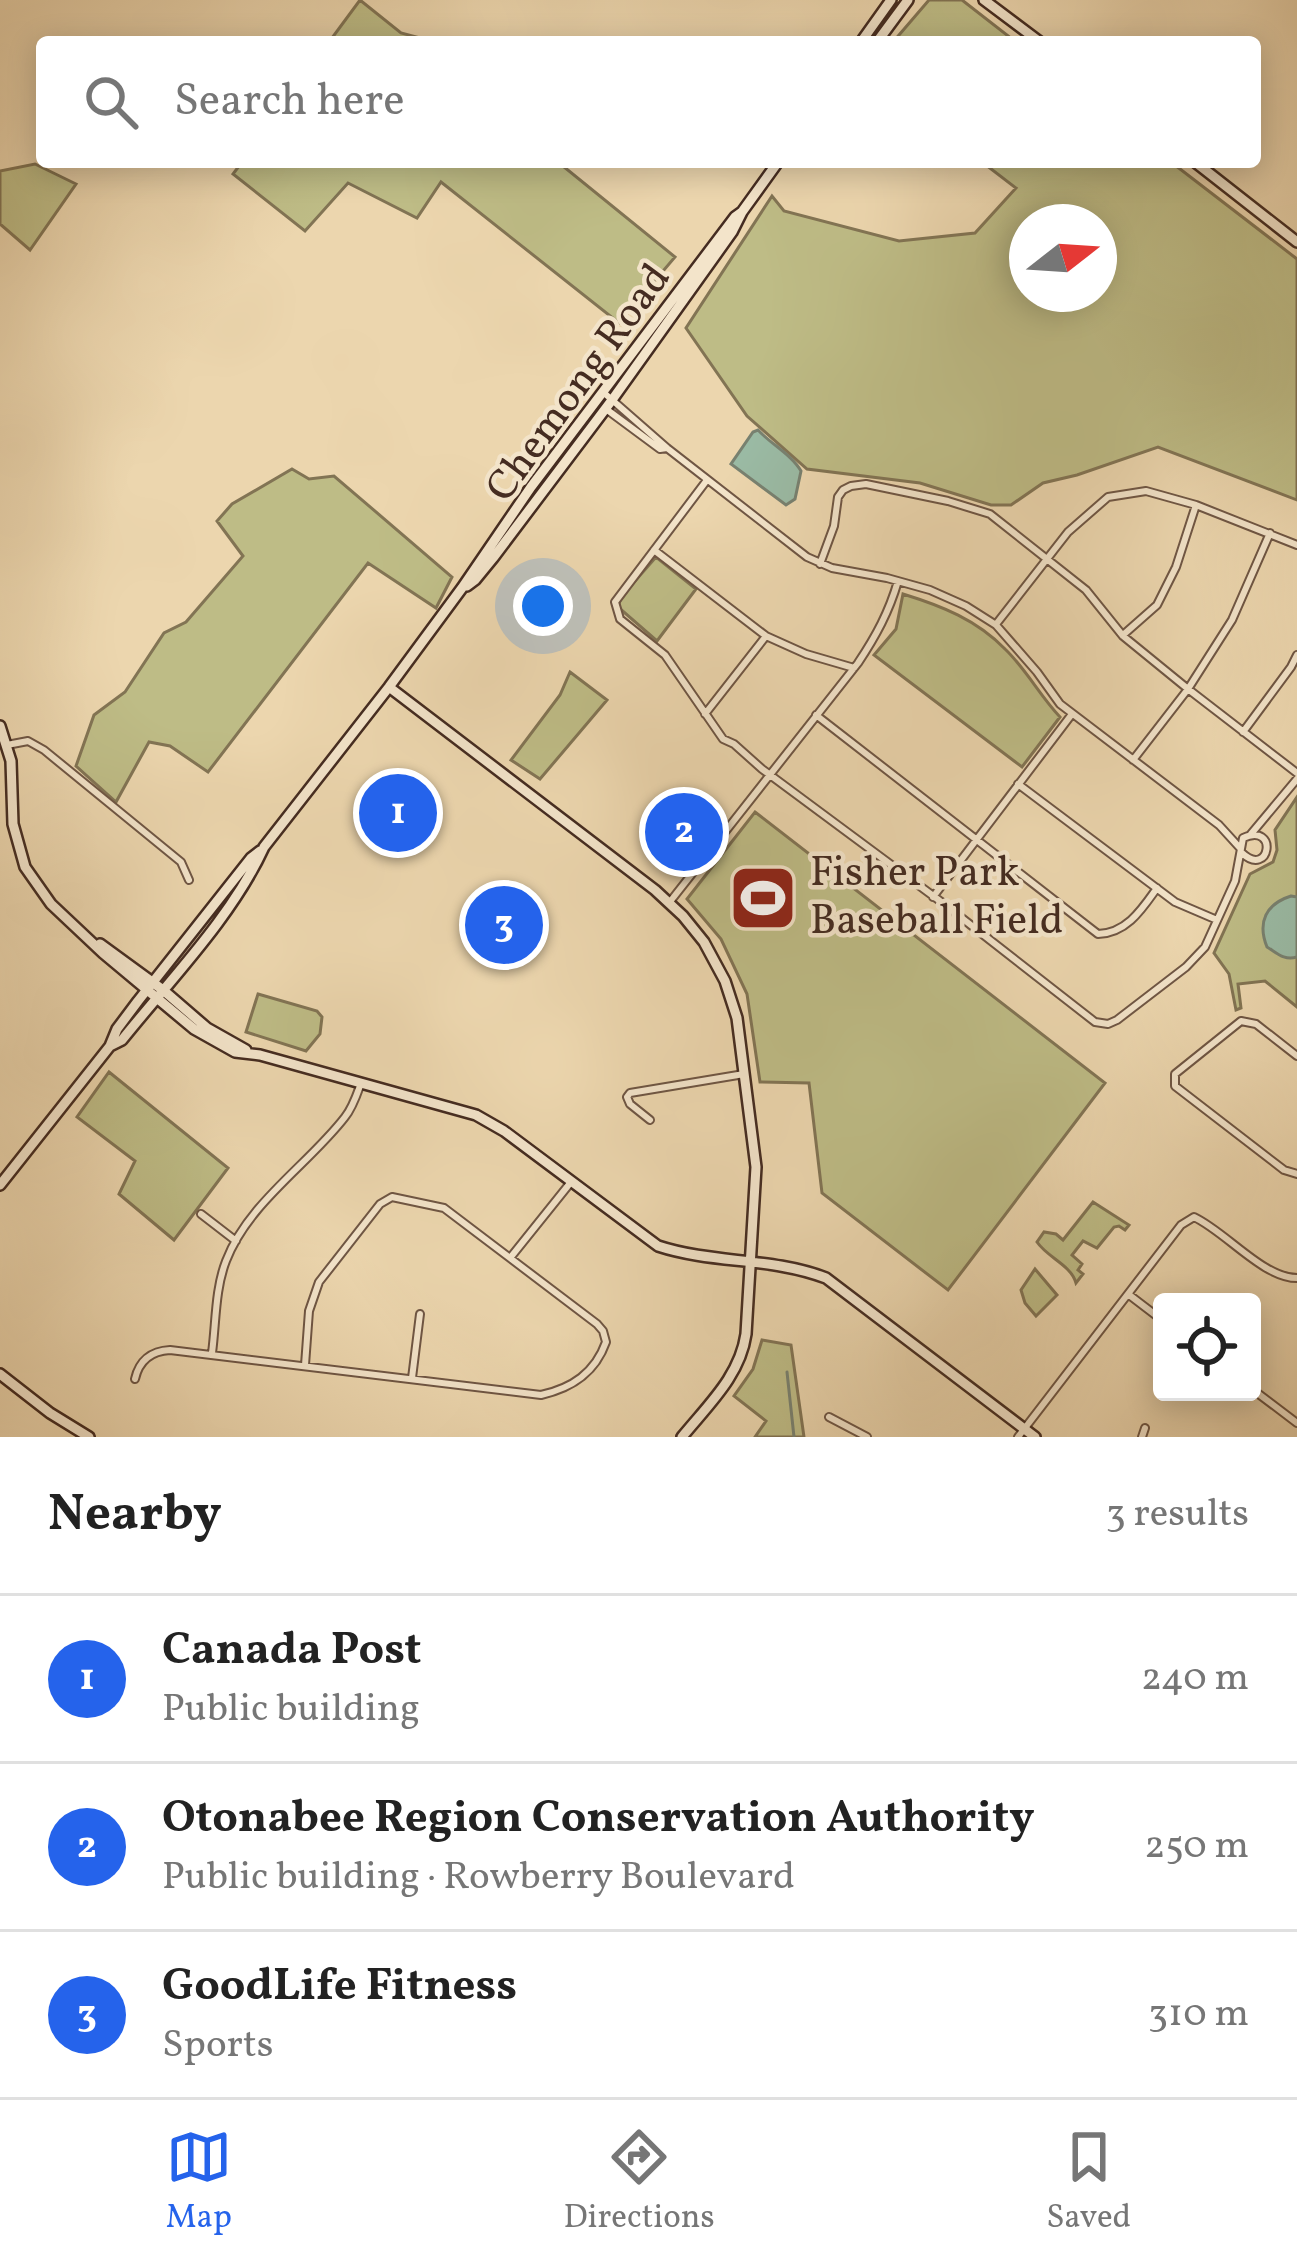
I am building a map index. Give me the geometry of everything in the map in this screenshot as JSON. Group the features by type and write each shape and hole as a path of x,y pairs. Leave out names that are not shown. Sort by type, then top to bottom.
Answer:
{"street":[{"path":"865,36 891,0"},
{"path":"881,36 908,0"},
{"path":"984,0 1032,36"},
{"name":"Chemong Road","path":"0,1185 462,589 493,559 774,168"},
{"path":"1203,168 1297,242"},
{"path":"604,401 660,449 667,448 820,564 930,590 996,625 1060,704 1219,825 1248,859 1256,861"},
{"path":"707,480 615,602 620,619 665,655 723,739 1095,1022 1117,1021 1205,947 1236,877 1241,842 1271,813 1297,776 1123,635 1086,590 990,514 866,484 851,486 838,497 834,526 820,564"},
{"path":"996,625 1077,522 1108,497 1146,490 1297,545"},
{"path":"1123,635 1157,605 1176,567 1196,505"},
{"path":"1133,760 1232,620 1270,532"},
{"path":"654,550 766,636 806,655 854,668"},
{"path":"669,903 877,636 898,581"},
{"path":"705,715 766,636"},
{"path":"1243,732 1297,655"},
{"path":"389,687 669,903 704,942 725,981 737,1018 756,1167 743,1354 732,1376 682,1437"},
{"path":"934,897 1072,714"},
{"path":"816,716 1099,934 1111,934 1128,923 1157,888"},
{"path":"0,726 11,761 13,824 26,867 51,904 103,953 208,1028 248,1052 476,1115 658,1246 686,1255 798,1267 826,1277 1021,1433 1034,1437"},
{"path":"7,745 28,741 44,750 181,862 189,880"},
{"path":"1018,784 1174,902 1217,920"},
{"path":"1236,877 1267,850 1271,813"},
{"path":"1219,825 1260,836 1266,842"},
{"path":"1297,1056 1256,1024 1241,1021 1175,1074 1175,1086 1284,1170 1297,1174"},
{"path":"650,1120 630,1104 630,1093 744,1074"},
{"path":"212,1353 222,1274 236,1241 283,1180 334,1132 361,1083"},
{"path":"510,1258 571,1182"},
{"path":"135,1379 144,1360 162,1350 542,1395 565,1390 584,1377 606,1348 603,1331 444,1208 392,1197 319,1282 309,1311 305,1365"},
{"path":"201,1214 236,1241"},
{"path":"1021,1433 1181,1225 1194,1217 1276,1274 1297,1278"},
{"path":"1128,1294 1153,1313"},
{"path":"412,1378 420,1314"},
{"path":"0,1374 89,1437"},
{"path":"1261,1396 1297,1423"},
{"path":"829,1417 866,1437"}],"shaded area":[{"path":"360,0 401,33 412,36 333,36"},
{"path":"929,0 962,0 1008,36 898,36"},
{"path":"35,164 76,184 30,250 0,224 0,171"},
{"path":"238,168 565,168 675,257 619,323 441,182 417,218 348,183 305,231 233,174"},
{"path":"990,168 1179,168 1297,259 1297,500 1158,447 1043,483 1011,505 991,505 920,483 807,469 747,416 686,328 772,196 784,211 899,241 975,233 1016,188"},
{"path":"758,430 801,471 795,499 786,505 731,464"},
{"path":"292,469 309,479 334,476 452,577 436,608 368,563 208,772 170,746 149,742 116,802 76,766 94,715 125,692 164,633 186,622 243,556 217,521 232,504"},
{"path":"656,557 696,589 657,641 618,607 621,597"},
{"path":"903,594 983,630 1020,665 1060,717 1022,767 874,655 896,629"},
{"path":"570,672 607,700 540,779 511,760 560,695"},
{"path":"1297,797 1297,1007 1265,981 1238,984 1241,1008 1236,1010 1229,974 1214,953 1250,874 1273,862 1275,830"},
{"path":"755,812 1105,1083 948,1290 822,1193 809,1083 760,1082 747,994 721,939 687,899"},
{"path":"1297,897 1297,957 1288,958 1267,947 1263,930 1270,909"},
{"path":"258,994 317,1011 322,1017 320,1034 306,1051 246,1032"},
{"path":"109,1072 228,1168 174,1240 119,1194 135,1161 77,1117"},
{"path":"1093,1202 1129,1225 1125,1230 1114,1227 1097,1248 1083,1241 1072,1255 1082,1264 1078,1270 1083,1274 1076,1283 1037,1242 1044,1232 1063,1240"},
{"path":"1035,1269 1057,1295 1036,1316 1021,1290"},
{"path":"762,1340 791,1345 804,1437 755,1437 766,1421 734,1396 753,1369"}],"waterway":[{"path":"787,1372 794,1437"}],"place":[{"name":"Canada Post","path":"398,813"},
{"name":"Otonabee Region Conservation Authority","path":"684,832"},
{"name":"Fisher Park Baseball Field","path":"763,898"},
{"name":"GoodLife Fitness","path":"504,925"}]}
